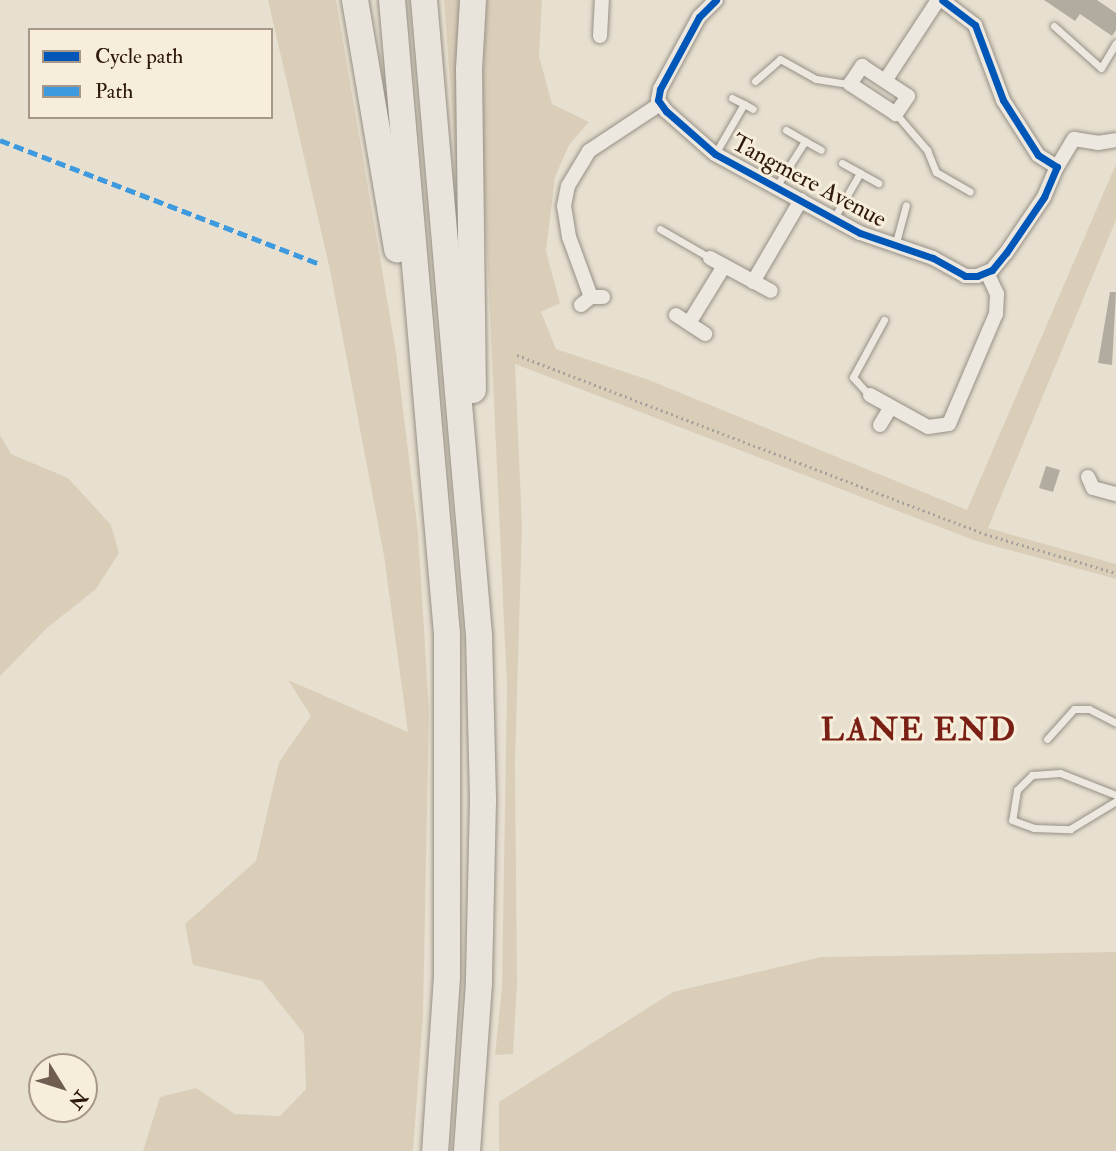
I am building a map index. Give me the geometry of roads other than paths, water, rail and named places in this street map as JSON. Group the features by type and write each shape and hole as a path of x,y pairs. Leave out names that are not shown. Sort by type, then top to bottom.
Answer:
{"highway":[{"path":"355,0 435,475"},
{"path":"392,0 447,634 450,806 447,977 435,1151"},
{"path":"424,0 476,563"},
{"path":"467,1151 479,983 483,801 476,563 469,69 473,0"}],"street":[{"path":"600,36 603,0"},
{"path":"592,299 569,237 564,206 568,186 589,151 660,104 662,85 699,17 716,0"},
{"path":"885,80 940,0 975,25 1003,100 1038,155 1057,167"},
{"path":"862,66 885,80 908,96 896,114 850,85 862,66"},
{"name":"Tangmere Avenue","path":"660,104 715,154 834,218 895,246 933,258 965,275 987,273"},
{"path":"870,395 932,429 949,424 996,314 997,293 987,273 1044,197 1057,167 1074,139 1098,143 1116,140"},
{"path":"753,282 801,200"},
{"path":"710,258 771,291"},
{"path":"705,334 682,319 724,266"},
{"path":"880,425 891,407"},
{"path":"1088,477 1093,488 1116,494"}],"lane":[{"path":"1054,26 1101,68 1116,43"},
{"path":"755,81 780,59 816,79 850,85"},
{"path":"733,98 754,109"},
{"path":"715,154 744,104"},
{"path":"896,114 927,150 936,172 970,192"},
{"path":"786,130 821,150"},
{"path":"776,187 805,141"},
{"path":"842,163 878,183"},
{"path":"834,218 860,173"},
{"path":"895,246 906,205"},
{"path":"660,229 710,258"},
{"path":"870,395 853,377 884,320"},
{"path":"1047,739 1074,709 1089,709 1116,723"},
{"path":"1116,794 1060,773 1032,775 1017,790 1012,820 1034,828 1070,829 1116,801"}],"district":[{"name":"LANE END","path":"919,730"}]}
